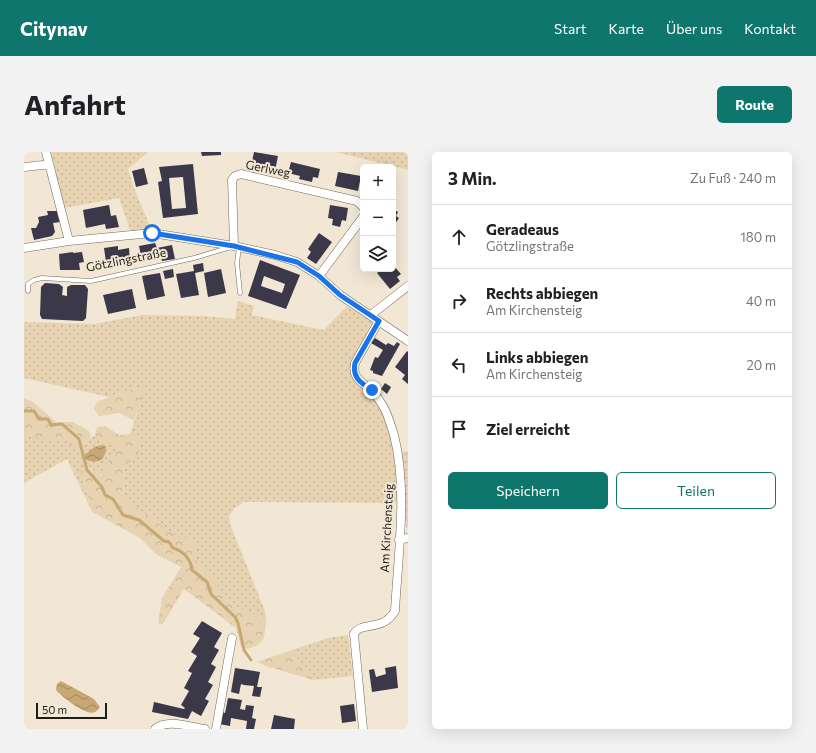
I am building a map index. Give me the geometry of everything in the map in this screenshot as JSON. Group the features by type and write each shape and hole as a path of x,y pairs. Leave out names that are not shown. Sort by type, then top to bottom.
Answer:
{"street":[{"path":"46,152 68,241"},
{"path":"24,168 43,164 50,166"},
{"name":"Gerlweg","path":"236,247 232,199 232,180 235,176 241,174 357,201 360,204"},
{"path":"319,276 360,221"},
{"name":"Götzlingstraße","path":"24,248 68,241 152,233 236,247 297,262 319,276 340,295 408,341"},
{"path":"371,315 408,286"},
{"name":"Am Kirchensteig","path":"363,729 354,634 359,629 385,623 391,618 395,611 399,540 401,474 394,435 384,407 372,390 357,380 353,371 355,363 379,321"},
{"path":"399,540 408,538"},
{"path":"216,729 232,638"},
{"path":"156,729 160,724 167,723 205,729"}],"lane":[{"name":"Götzlingstraße","path":"28,291 28,284 34,280 42,278 91,281 236,247"},
{"path":"236,247 240,293"}],"green space":[{"path":"51,152 148,152 128,169 151,229 130,230 119,198 64,208"},
{"path":"336,152 408,152 408,170 396,167 396,164 384,164"},
{"path":"238,301 254,306 252,315 324,330 347,306 379,326 357,364 357,371 377,391 395,421 402,452 408,451 408,529 406,526 405,503 244,502 235,508 229,516 230,524 265,611 266,622 254,614 236,608 179,539 123,498 125,465 140,440 130,434 141,402 136,387 109,397 24,378 24,322 94,324 142,315 203,316 235,319"},
{"path":"136,387 143,388 141,402 134,420 119,413 99,416 94,409 97,402"},
{"path":"24,398 33,402 56,422 73,422 89,431 91,437 85,446 77,452 68,441 24,436"},
{"path":"105,426 119,435 130,434 140,440 139,456 125,465 123,498 179,538 189,538 197,548 194,557 236,608 254,614 266,622 264,637 260,643 247,649 241,647 236,628 184,589 162,625 158,623 162,598 181,567 156,554 140,538 92,512 81,471 84,466 102,476 105,465 118,450 117,445 104,442 95,435 97,427"},
{"path":"95,435 104,442 117,445 118,450 105,465 103,476 85,466 81,471 92,512 67,459 24,483 24,436 86,442"},
{"path":"348,635 353,676 313,680 292,650 328,638"},
{"path":"292,650 313,680 257,662"}],"water":[{"path":"103,445 106,447 106,452 99,461 96,462 83,458 92,449"},
{"path":"61,681 94,699 100,707 96,712 91,713 86,712 74,705 56,690 57,684"}],"building":[{"path":"201,152 221,152 221,155 202,156"},
{"path":"254,152 278,156 275,171 251,166"},
{"path":"291,162 320,169 318,178 313,177 312,182 299,179 300,176 288,173"},
{"path":"193,164 198,214 163,218 158,182 162,181 159,167","holes":["183,177 186,208 172,209 169,178"]},
{"path":"144,168 148,184 136,187 132,171"},
{"path":"338,172 360,176 358,191 335,186"},
{"path":"109,205 111,216 116,215 119,227 106,229 105,224 86,228 83,210"},
{"path":"330,205 348,208 346,221 342,220 340,227 332,225 333,219 328,218"},
{"path":"47,211 57,211 60,222 53,223 55,232 52,236 34,240 31,228 36,228 39,222 38,217 48,215"},
{"path":"319,233 332,242 316,264 307,258 311,252 308,249"},
{"path":"155,243 157,248 172,245 175,259 162,261 161,257 142,261 139,246"},
{"path":"118,246 118,250 129,248 130,263 118,266 117,260 106,262 104,248"},
{"path":"82,252 84,262 79,263 80,270 60,270 59,254"},
{"path":"260,260 300,275 286,309 248,296","holes":["264,276 285,284 282,293 261,286"]},
{"path":"203,263 204,271 195,273 199,295 181,298 176,274 194,271 193,265"},
{"path":"396,268 401,274 397,277 400,281 390,289 377,273 396,272"},
{"path":"173,269 174,277 165,279 163,271"},
{"path":"221,269 226,293 208,297 204,273"},
{"path":"160,273 165,296 147,300 142,276"},
{"path":"45,283 59,284 63,287 62,295 67,296 67,287 71,285 85,285 88,289 86,318 83,321 42,319 40,315 41,287"},
{"path":"132,289 136,308 108,314 103,295"},
{"path":"375,338 386,345 388,343 394,346 397,342 400,344 382,376 373,373 373,371 370,370 375,357 378,358 383,350 371,343"},
{"path":"407,351 408,384 402,379 405,375 395,367"},
{"path":"385,383 391,387 387,394 381,389"},
{"path":"202,621 222,633 214,647 219,650 211,664 216,667 208,682 213,685 205,699 209,701 201,716 192,711 188,719 152,712 154,702 185,708 181,705 189,691 184,688 192,673 188,671 197,656 191,652 200,638 193,634"},
{"path":"396,666 398,688 372,692 369,670 374,669 376,677 386,674 385,668"},
{"path":"235,668 260,672 257,687 262,687 260,697 252,696 254,686 241,684 239,694 231,692"},
{"path":"228,698 242,700 240,709 245,710 246,705 254,706 252,718 256,719 254,729 246,729 247,721 231,718 230,726 219,724 222,712 225,713"},
{"path":"354,704 356,721 342,723 340,706"},
{"path":"274,715 295,719 294,729 271,729"}],"waterway":[{"path":"24,411 34,411 39,419 48,419 51,425 62,424 79,439 87,470 102,487 105,495 113,499 123,515 139,520 164,541 169,542 173,548 186,556 190,562 192,570 207,582 211,594 235,617 238,623 244,650 251,660"}],"route":[{"path":"152,233 234,246 275,255 297,262 319,276 340,295 379,321 355,363 353,371 357,380 372,390"}]}
